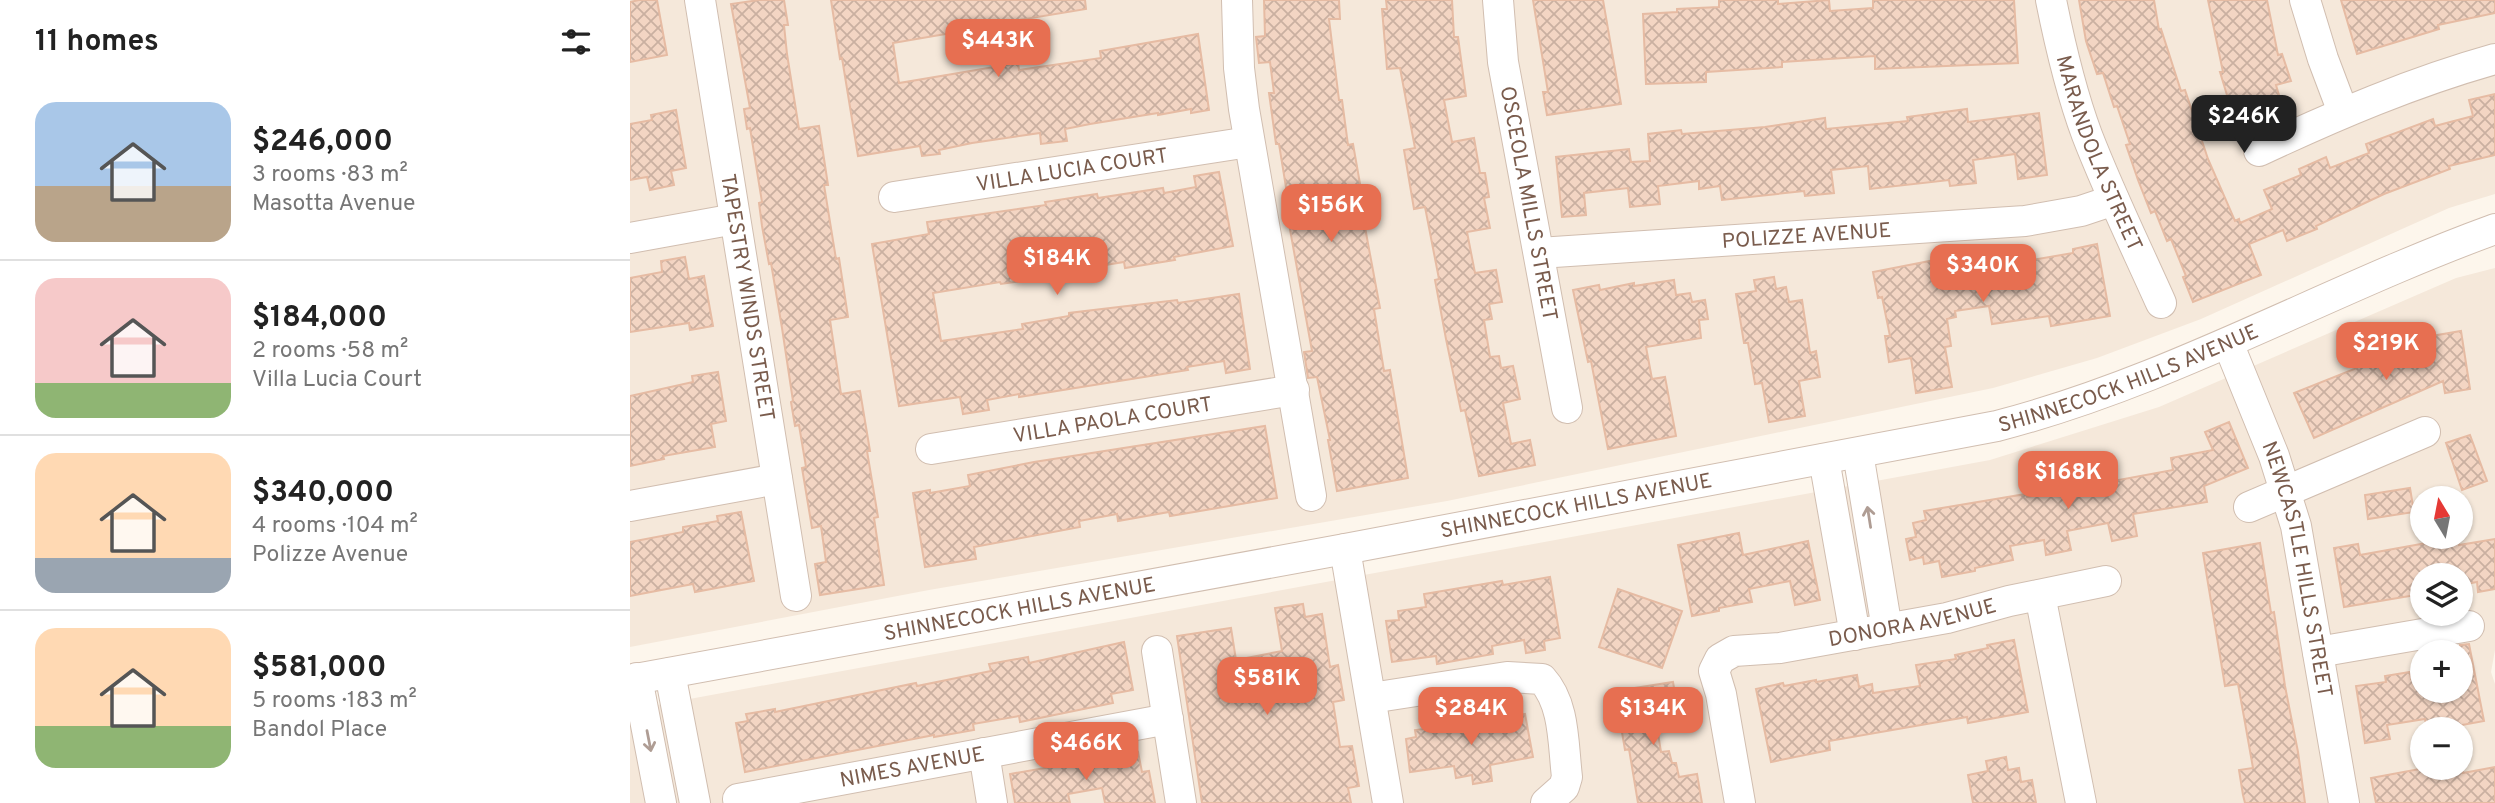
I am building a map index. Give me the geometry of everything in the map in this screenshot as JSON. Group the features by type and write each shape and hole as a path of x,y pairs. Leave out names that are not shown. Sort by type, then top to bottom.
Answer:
{"street":[{"name":"TAPESTRY WINDS STREET","path":"700,0 796,596"},
{"path":"1237,0 1239,68 1249,142 1311,496"},
{"name":"OSCEOLA MILLS STREET","path":"1498,0 1503,62 1567,408"},
{"name":"MARANDOLA STREET","path":"2051,0 2073,90 2087,134 2161,303"},
{"path":"2305,0 2343,112"},
{"path":"2259,151 2343,112 2442,75 2495,59"},
{"name":"VILLA LUCIA COURT","path":"894,197 1249,142"},
{"name":"POLIZZE AVENUE","path":"1539,253 2025,220 2081,211 2114,200"},
{"path":"630,238 735,219"},
{"name":"SHINNECOCK HILLS AVENUE","path":"634,679 1997,426 2103,394 2228,343 2444,248 2495,229"},
{"name":"NEWCASTLE HILLS STREET","path":"2228,343 2274,456 2296,526 2344,803"},
{"name":"VILLA PAOLA COURT","path":"931,449 1294,390"},
{"path":"2249,507 2425,432"},
{"path":"1858,453 1887,629"},
{"path":"1824,459 1855,635"},
{"path":"630,506 777,479"},
{"path":"1345,549 1388,803"},
{"path":"1842,563 1876,558"},
{"name":"DONORA AVENUE","path":"1740,803 1721,694 1714,671 1720,659 1734,651 1780,648 1947,618 2106,581"},
{"path":"2040,595 2081,803"},
{"path":"2318,652 2469,626"},
{"path":"1157,651 1181,803"},
{"path":"670,673 695,803"},
{"path":"1371,698 1507,677 1542,679 1551,689 1558,704 1567,777 1564,787 1546,803"},
{"path":"634,679 661,803"},
{"name":"NIMES AVENUE","path":"738,799 801,795 984,753 1168,719"},
{"path":"984,753 992,803"}],"shaded area":[{"path":"630,0 2495,0 2495,194 2449,208 2201,319 2097,358 1993,388 1447,501 929,590 630,647"},
{"path":"2495,268 2495,650 2491,672 2495,684 2495,803 630,803 630,710 1990,460 2159,407 2456,278"}],"building":[{"path":"657,0 667,55 630,62 630,2"},
{"path":"784,0 788,25 784,25 787,54 799,129 819,126 828,185 824,185 848,317 830,320 841,394 860,391 870,451 867,451 878,517 874,518 884,585 820,595 815,564 826,562 821,526 812,528 802,468 806,467 799,425 795,426 782,328 762,226 759,203 762,202 750,128 747,129 744,109 750,108 731,4"},
{"path":"831,0 1085,0 1086,9 1019,20 1020,26 969,34 969,30 893,43 899,83 1018,63 1019,70 1101,58 1100,51 1198,34 1209,110 1158,113 1065,129 1067,141 1041,144 1040,133 972,143 939,150 940,154 922,156 920,146 858,156"},
{"path":"1264,0 1339,0 1340,19 1329,19 1339,100 1342,100 1348,145 1353,144 1362,195 1359,195 1380,308 1374,309 1384,371 1390,370 1408,478 1337,491 1317,377 1308,378 1304,352 1312,351 1287,213 1290,212 1279,144 1276,144 1269,93 1274,93 1270,62 1259,63 1256,37 1265,36"},
{"path":"1386,0 1452,0 1454,37 1458,37 1466,96 1444,100 1452,142 1474,138 1480,173 1485,173 1489,197 1484,198 1490,228 1467,232 1475,273 1496,270 1502,302 1489,304 1492,319 1484,320 1490,357 1499,356 1501,368 1513,366 1520,399 1503,403 1511,444 1530,440 1535,465 1479,476 1465,410 1461,411 1446,339 1435,280 1439,279 1425,207 1414,209 1404,150 1415,148 1400,68 1387,69 1382,9 1387,9"},
{"path":"1533,0 1603,0 1621,104 1547,115 1543,92 1548,92"},
{"path":"1719,0 1778,0 1778,4 1829,0 1830,11 1873,8 1873,0 2014,0 2018,63 1875,69 1875,56 1782,62 1782,67 1706,72 1706,82 1646,84 1643,14 1719,7"},
{"path":"2079,0 2154,0 2159,30 2161,29 2181,91 2185,90 2208,159 2235,221 2239,219 2240,223 2272,209 2264,190 2301,175 2299,169 2326,157 2330,168 2369,153 2366,144 2433,119 2435,126 2473,116 2469,100 2495,94 2495,155 2449,166 2450,169 2384,194 2316,226 2317,229 2287,241 2283,230 2249,244 2261,275 2193,302 2171,239 2167,241 2155,211 2151,213 2138,180 2126,145 2130,144 2117,106 2114,107 2103,73 2097,74 2086,41"},
{"path":"2208,0 2267,0 2278,55 2282,54 2291,81 2276,85 2281,102 2251,111 2248,99 2230,105 2220,72 2223,72"},
{"path":"2341,0 2495,0 2495,13 2438,25 2439,29 2357,54"},
{"path":"1967,109 1968,122 2039,113 2047,175 2018,179 2015,154 1973,160 1976,183 1950,186 1949,180 1870,189 1868,166 1831,170 1834,193 1805,196 1804,191 1722,200 1720,186 1699,189 1699,181 1658,186 1660,204 1630,207 1628,188 1584,193 1586,215 1562,217 1556,157 1629,149 1631,162 1650,161 1648,134 1765,127 1825,118 1826,129 1908,121 1907,117"},
{"path":"676,110 686,168 671,171 674,185 650,190 647,177 630,180 630,124 652,120 651,115"},
{"path":"1219,172 1233,246 1174,257 1175,260 1125,268 1124,262 1074,270 1073,265 1035,271 1036,279 933,293 941,341 1023,329 1022,324 1069,316 1069,313 1177,300 1178,303 1239,294 1250,369 1226,373 1224,361 1187,367 1188,370 987,400 989,410 963,414 960,397 899,406 872,244 929,234 927,222 1046,205 1045,202 1097,194 1098,198 1163,188 1164,193 1196,187 1194,176"},
{"path":"2097,244 2110,316 2051,326 2049,316 1992,324 1989,306 1955,311 1956,317 1947,319 1951,346 1945,347 1952,387 1916,393 1911,358 1889,362 1885,336 1890,336 1882,297 1878,298 1873,272 1945,258 1951,289 2001,282 2000,272 2011,271 2009,261 2073,253 2073,249"},
{"path":"685,257 689,279 704,276 713,326 690,330 689,323 630,332 630,278 662,272 661,261"},
{"path":"1774,277 1776,289 1786,287 1789,302 1802,300 1810,353 1816,351 1820,377 1799,381 1805,416 1769,422 1762,383 1755,384 1748,343 1744,343 1736,294 1756,291 1754,280"},
{"path":"1674,280 1676,295 1690,293 1692,302 1705,300 1708,319 1699,320 1701,338 1646,347 1652,379 1665,377 1676,436 1608,449 1591,361 1588,362 1573,290 1599,285 1600,290 1634,283 1634,286"},
{"path":"2461,331 2470,389 2445,393 2443,381 2314,438 2294,393 2357,368 2356,366 2420,338"},
{"path":"718,372 726,421 711,424 715,447 663,456 664,459 630,466 630,396 693,382 692,376"},
{"path":"2229,422 2248,468 2204,486 2207,502 2133,514 2137,536 2112,541 2108,523 2067,531 2071,550 2046,555 2044,540 2010,546 2013,560 1942,577 1939,561 1924,564 1923,557 1910,560 1906,539 1916,537 1913,523 1926,520 1924,511 2026,494 2027,497 2173,470 2171,458 2213,450 2205,432"},
{"path":"1265,426 1277,498 1170,516 1169,512 1118,521 1117,514 1079,521 1080,527 974,547 976,559 925,567 913,493 970,486 968,475 1034,462"},
{"path":"2470,435 2487,481 2473,486 2461,486 2446,443"},
{"path":"2410,488 2410,513 2368,519 2365,495"},
{"path":"741,512 754,581 695,592 693,584 630,596 630,542 683,532 683,527 718,521 717,516"},
{"path":"1739,533 1743,555 1808,541 1820,600 1795,605 1790,581 1749,589 1752,602 1692,616 1678,545"},
{"path":"2495,539 2495,589 2478,592 2477,582 2473,583 2473,563 2410,563 2410,596 2344,607 2334,548 2358,544 2360,555 2410,546 2410,550 2473,550 2473,543"},
{"path":"2260,543 2305,803 2245,803 2243,795 2239,770 2253,768 2238,684 2225,686 2203,553"},
{"path":"1550,577 1560,638 1544,641 1545,650 1526,653 1524,640 1492,646 1493,654 1437,664 1436,656 1392,662 1386,621 1399,620 1398,611 1426,607 1424,594 1502,581 1503,585"},
{"path":"1618,589 1682,611 1662,668 1599,647"},
{"path":"1303,604 1305,617 1322,614 1330,667 1338,665 1344,700 1333,702 1340,747 1352,746 1359,786 1348,788 1351,803 1202,803 1177,636 1231,628 1236,660 1282,651 1275,608"},
{"path":"2014,640 2028,712 1968,723 1967,717 1829,741 1830,750 1771,762 1756,689 1783,683 1784,686 1857,675 1859,687 1872,684 1873,693 1920,686 1916,665 1956,659 1955,655"},
{"path":"1124,642 1133,690 1111,694 1113,703 1020,722 1019,716 973,724 974,730 934,735 745,772 736,723 748,721 746,714 775,709 775,712 916,683 917,686 991,671 989,664 1028,657 1029,663"},
{"path":"2473,665 2484,721 2473,723 2473,717 2410,717 2410,721 2387,725 2390,739 2365,743 2356,686 2386,682 2385,676 2410,672 2410,703 2473,703"},
{"path":"1673,682 1677,705 1654,709 1661,752 1669,751 1672,763 1676,763 1679,777 1697,774 1702,803 1638,803 1615,691"},
{"path":"1525,714 1533,757 1490,765 1492,781 1473,784 1472,775 1456,778 1454,766 1410,772 1406,739 1416,737 1415,730"},
{"path":"1138,752 1142,772 1149,771 1155,803 1105,803 1102,788 1068,794 1070,803 1015,803 1010,774"},
{"path":"2006,757 2008,770 2019,768 2021,782 2032,780 2036,803 1973,803 1968,775 1988,771 1986,761"},
{"path":"2495,767 2495,803 2376,803 2371,778 2410,771 2410,780 2473,780 2473,771"}]}
